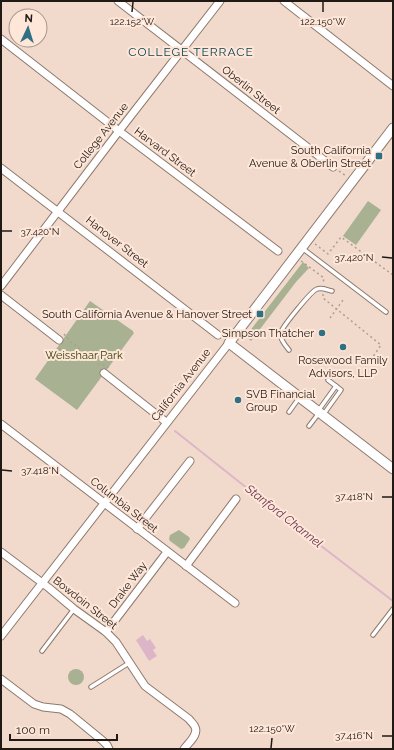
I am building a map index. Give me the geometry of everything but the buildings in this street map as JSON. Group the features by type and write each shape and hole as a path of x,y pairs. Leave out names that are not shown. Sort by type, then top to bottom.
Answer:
{"street":[{"name":"Oberlin Street","path":"118,1 333,167"},
{"name":"College Avenue","path":"1,286 220,1"},
{"path":"284,1 393,86"},
{"name":"Harvard Street","path":"1,40 278,251"},
{"name":"California Avenue","path":"1,636 166,422 229,343 393,128"},
{"name":"Hanover Street","path":"1,168 218,335"},
{"path":"1,295 59,340"},
{"path":"229,343 393,470"},
{"path":"104,373 166,422"},
{"name":"Columbia Street","path":"1,424 235,603"},
{"path":"137,529 190,461"},
{"path":"186,566 236,499"},
{"name":"Bowdoin Street","path":"1,552 106,632 116,642 145,686 189,719 196,727 196,731 184,749"},
{"name":"Drake Way","path":"106,632 167,552"},
{"path":"1,679 34,704 43,707 61,709 70,714 103,741 109,749"}],"lane":[{"path":"301,248 386,312"},
{"path":"289,350 281,337 282,330 312,293 317,289 323,288 332,291"},
{"path":"309,426 341,390 328,380"},
{"path":"320,413 336,386"},
{"path":"289,412 300,398"},
{"path":"42,651 74,608"},
{"path":"373,635 393,609"},
{"path":"92,687 130,662"}],"path":[{"path":"333,167 352,181"},
{"path":"308,239 328,254 341,237 393,275"},
{"path":"295,256 324,278 322,298 381,345 364,370"},
{"path":"330,318 343,300"},
{"path":"59,340 64,334 71,342 99,364 107,366 108,368 104,373"},
{"path":"56,359 57,352 68,338"}],"green space":[{"path":"368,201 381,210 356,245 343,236"},
{"path":"303,262 309,268 296,282 251,341 246,336"},
{"name":"Weisshaar Park","path":"90,301 134,333 77,410 35,379"},
{"path":"179,530 190,539 184,548 181,549 169,539 170,535"},
{"path":"76,669 82,671 84,677 82,683 76,685 70,683 68,677 70,671"}],"shaded area":[{"path":"143,635 147,641 150,639 156,648 153,650 157,656 149,661 136,640"}],"waterway":[{"name":"Stanford Channel","path":"175,431 282,516 393,601"}],"place":[{"name":"South California Avenue & Oberlin Street","path":"379,156"},
{"name":"South California Avenue & Hanover Street","path":"260,314"},
{"name":"Simpson Thatcher","path":"322,333"},
{"name":"Rosewood Family Advisors, LLP","path":"343,347"},
{"name":"SVB Financial Group","path":"238,400"}],"district":[{"name":"COLLEGE TERRACE","path":"191,52"}]}
